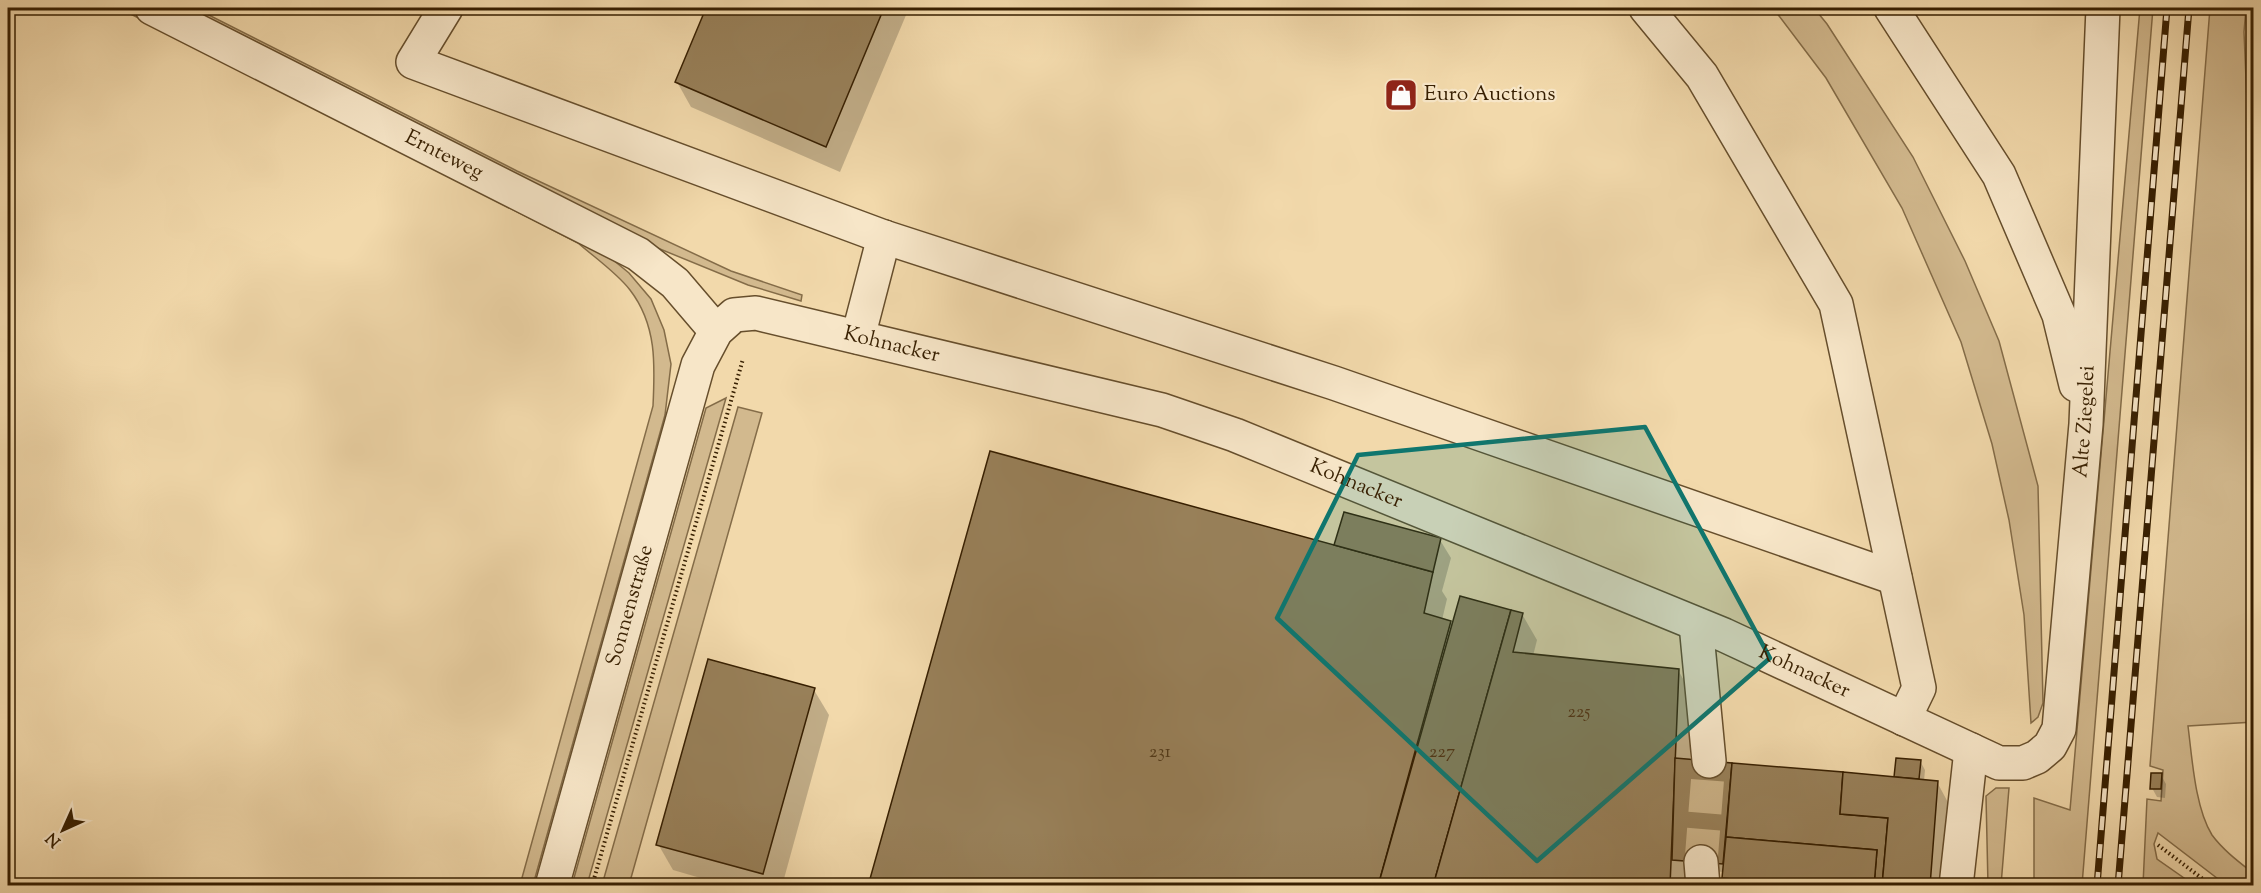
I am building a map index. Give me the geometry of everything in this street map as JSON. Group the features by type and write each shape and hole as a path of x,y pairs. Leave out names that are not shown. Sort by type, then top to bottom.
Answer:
{"street":[{"name":"Ernteweg","path":"152,8 638,254 675,283 716,331"},
{"path":"446,8 413,62 884,237 1334,383 1895,578"},
{"path":"1646,8 1702,76 1836,304 1919,688 1904,719"},
{"path":"1891,8 1999,175 2060,315 2086,424"},
{"name":"Alte Ziegelei","path":"1971,750 1999,763 2023,763 2037,758 2050,746 2059,729 2086,424 2103,8"},
{"path":"858,337 884,237"},
{"name":"Kohnacker","path":"716,331 734,315 756,313 1162,410 1246,439 1696,624 1971,750"},
{"name":"Sonnenstraße","path":"552,885 698,365 716,331"},
{"path":"1696,624 1709,761"},
{"path":"1956,885 1971,750"}],"path":[{"path":"592,885 756,313"},
{"path":"2158,845 2212,885"}],"highlighted area":[{"path":"1645,427 1770,658 1537,861 1277,618 1358,455"}],"shaded area":[{"path":"119,8 124,8 584,236 629,273 651,299 664,330 671,364 665,415 533,885 520,885 653,406 654,361 650,331 639,303 619,277 578,243"},
{"path":"171,8 195,8 517,171 731,271 802,295 801,301 748,285 638,240"},
{"path":"1773,8 1814,8 1827,24 1913,157 1965,261 1999,341 2038,486 2043,703 2038,717 2031,723 2024,615 2009,520 1992,444 1961,342 1902,208 1826,78"},
{"path":"2140,8 2153,8 2082,885 2034,885 2034,798 2070,810"},
{"path":"2210,8 2246,8 2244,32 2254,267 2254,722 2188,726 2195,782 2206,824 2221,846 2253,873 2253,885 2226,885 2158,833 2154,844 2157,859 2194,885 2143,885 2147,799 2161,801 2163,770 2150,766"},
{"path":"726,398 587,885 572,885 706,408"},
{"path":"738,407 762,413 629,885 602,885"},
{"path":"1996,788 2009,788 2001,885 1988,885 1986,796"}],"building":[{"path":"706,8 884,8 826,147 675,82"},
{"path":"990,451 1433,572 1424,613 1451,621 1378,886 868,886"},
{"path":"1344,512 1441,538 1433,572 1334,545"},
{"path":"1460,596 1511,610 1433,886 1378,886"},
{"path":"1511,610 1523,613 1513,652 1679,669 1670,886 1433,886"},
{"path":"708,659 815,688 763,874 656,845"},
{"path":"1675,758 1732,763 1723,864 1672,860"},
{"path":"1896,758 1921,760 1919,779 1894,777"},
{"path":"1732,763 1843,772 1840,814 1888,818 1882,886 1874,886 1877,850 1726,837"},
{"path":"1843,772 1938,781 1930,886 1882,886 1888,818 1840,814"},
{"path":"2151,773 2162,773 2161,789 2150,789"},
{"path":"1726,837 1877,850 1874,886 1811,886 1722,878"}],"tunnel":[{"path":"1701,862 1709,761"}],"railway":[{"path":"2097,886 2167,8"},
{"path":"2118,886 2189,8"}],"place":[{"name":"Euro Auctions","path":"1401,95"}]}
